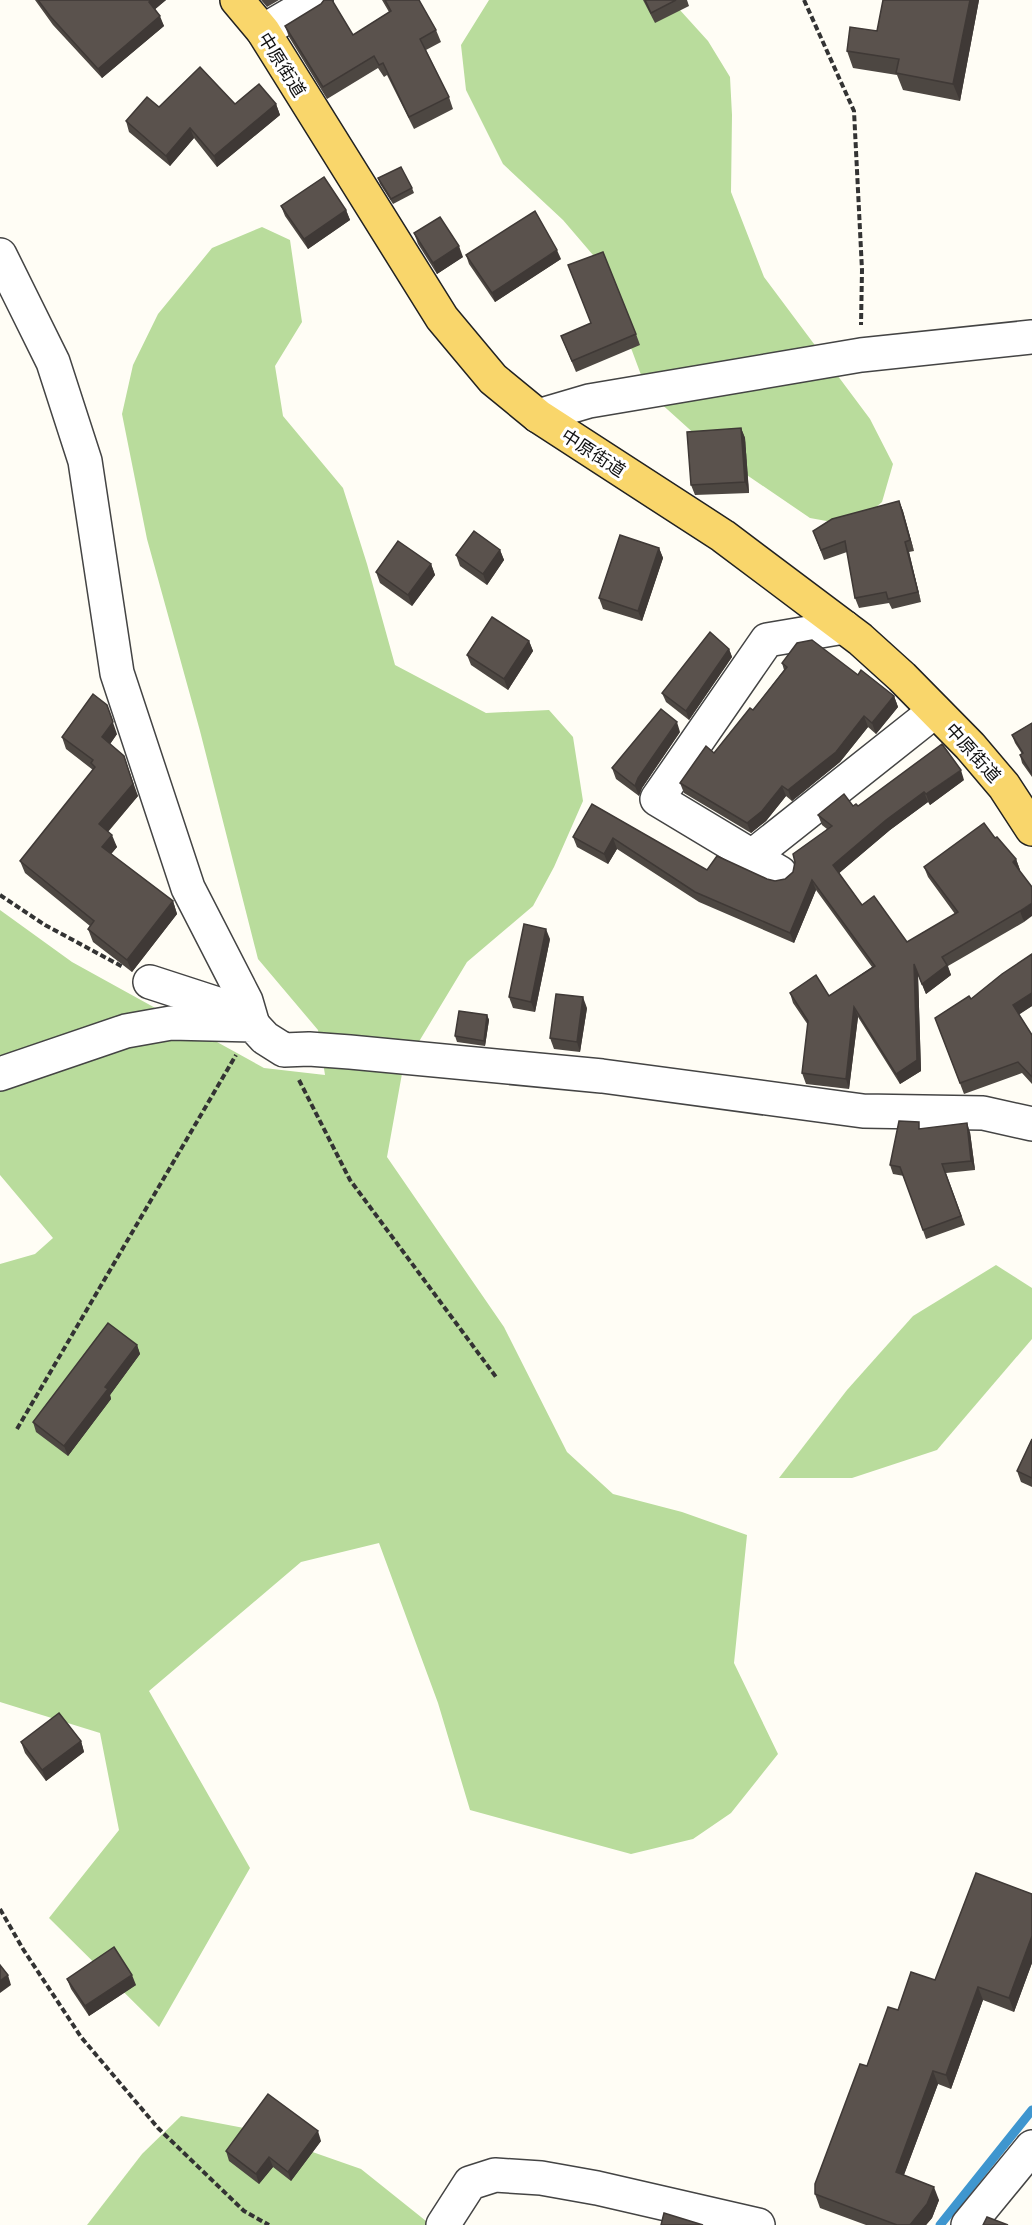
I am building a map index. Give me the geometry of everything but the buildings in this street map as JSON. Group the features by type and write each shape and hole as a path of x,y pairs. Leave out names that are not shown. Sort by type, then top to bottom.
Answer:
{"main road":[{"name":"中原街道","path":"237,0 263,30 442,318 493,379 538,416 723,536 860,639 902,677 970,746 1004,786 1032,829"}],"street":[{"path":"263,30 316,0"},
{"path":"0,255 53,362 84,461 117,673 135,729 188,888 246,1001 253,1026"},
{"path":"538,416 589,401 861,355 1032,337"},
{"path":"780,873 657,799 767,640 844,627"},
{"path":"752,857 935,711"},
{"path":"150,982 230,1008 265,1038 284,1050 350,1052 602,1076 863,1111 983,1113 1032,1124"},
{"path":"0,1074 126,1031 171,1023 253,1026"},
{"path":"968,2225 1032,2147"},
{"path":"443,2225 470,2183 495,2175 541,2178 597,2187 758,2225"}],"path":[{"path":"804,0 854,111 862,270 861,355"},
{"path":"0,895 45,925 150,982"},
{"path":"17,1429 253,1026"},
{"path":"284,1050 350,1180 496,1377"},
{"path":"0,1909 23,1949 81,2037 158,2128 244,2211 269,2225"}],"green space":[{"path":"489,0 667,0 679,9 708,41 730,77 731,192 764,277 870,419 893,464 882,502 854,526 810,518 719,456 647,391 599,262 563,220 503,164 466,90 461,45"},
{"path":"262,227 290,240 302,322 275,366 283,416 343,488 395,665 486,713 549,710 573,737 583,801 554,867 533,906 467,962 403,1068 387,1157 504,1327 567,1452 613,1494 682,1512 747,1535 734,1663 778,1754 731,1813 693,1839 631,1854 470,1810 438,1703 379,1543 301,1562 149,1691 250,1868 159,2027 49,1918 119,1830 100,1733 0,1702 0,1264 35,1254 53,1238 0,1175 0,910 72,962 264,1068 325,1075 318,1030 258,959 200,731 147,539 122,414 133,365 158,314 212,248"},
{"path":"996,1265 1032,1288 1032,1339 937,1450 852,1478 779,1478 847,1390 913,1316"},
{"path":"181,2116 244,2128 361,2169 431,2225 87,2225 142,2154"}],"waterway":[{"path":"940,2225 1032,2110"}]}
